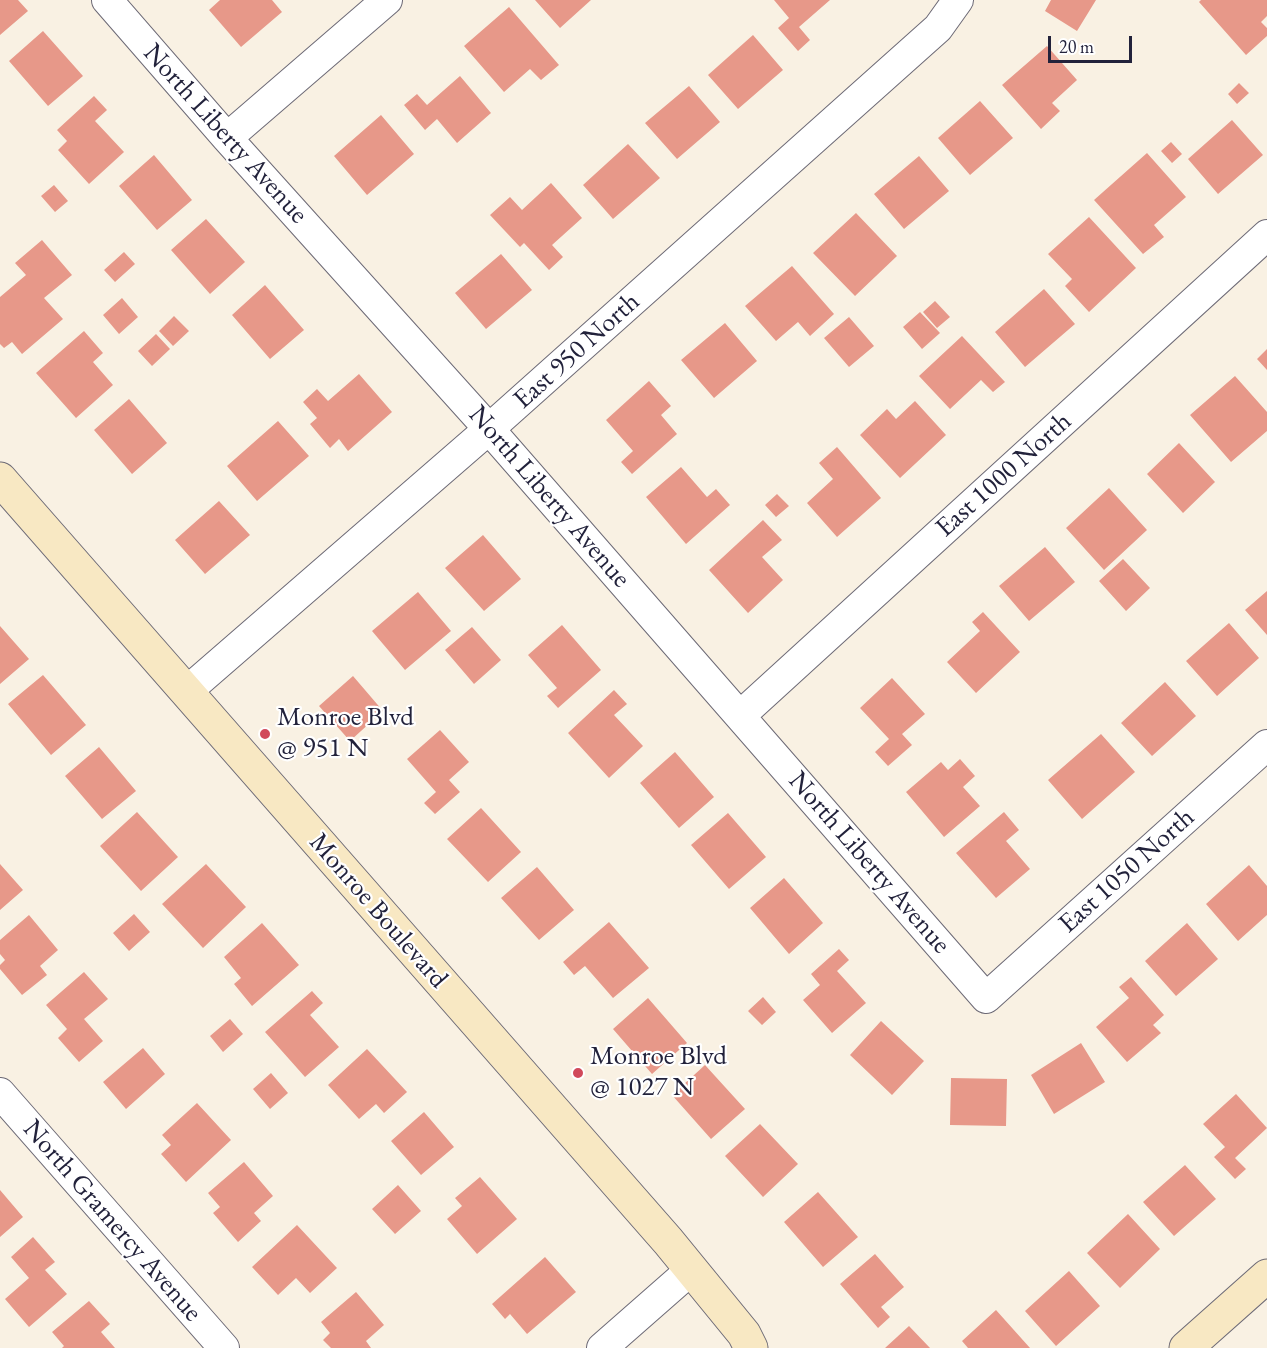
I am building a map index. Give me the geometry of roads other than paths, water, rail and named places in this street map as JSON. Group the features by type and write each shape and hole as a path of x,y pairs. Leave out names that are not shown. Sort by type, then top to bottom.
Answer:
{"street":[{"name":"North Liberty Avenue","path":"107,0 741,715 986,998"},
{"path":"227,138 387,0"},
{"name":"East 950 North","path":"186,692 489,429 938,28 958,0"},
{"name":"East 1000 North","path":"741,715 1267,235"},
{"name":"Monroe Boulevard","path":"0,478 692,1269 744,1334 752,1348"},
{"name":"East 1050 North","path":"986,998 1267,745"},
{"name":"North Gramercy Avenue","path":"0,1093 224,1348"},
{"path":"602,1348 692,1269"},
{"path":"1186,1348 1267,1276"}],"place":[{"name":"Monroe Blvd @ 951 N","path":"265,734"},
{"name":"Monroe Blvd @ 1027 N","path":"578,1073"}]}
